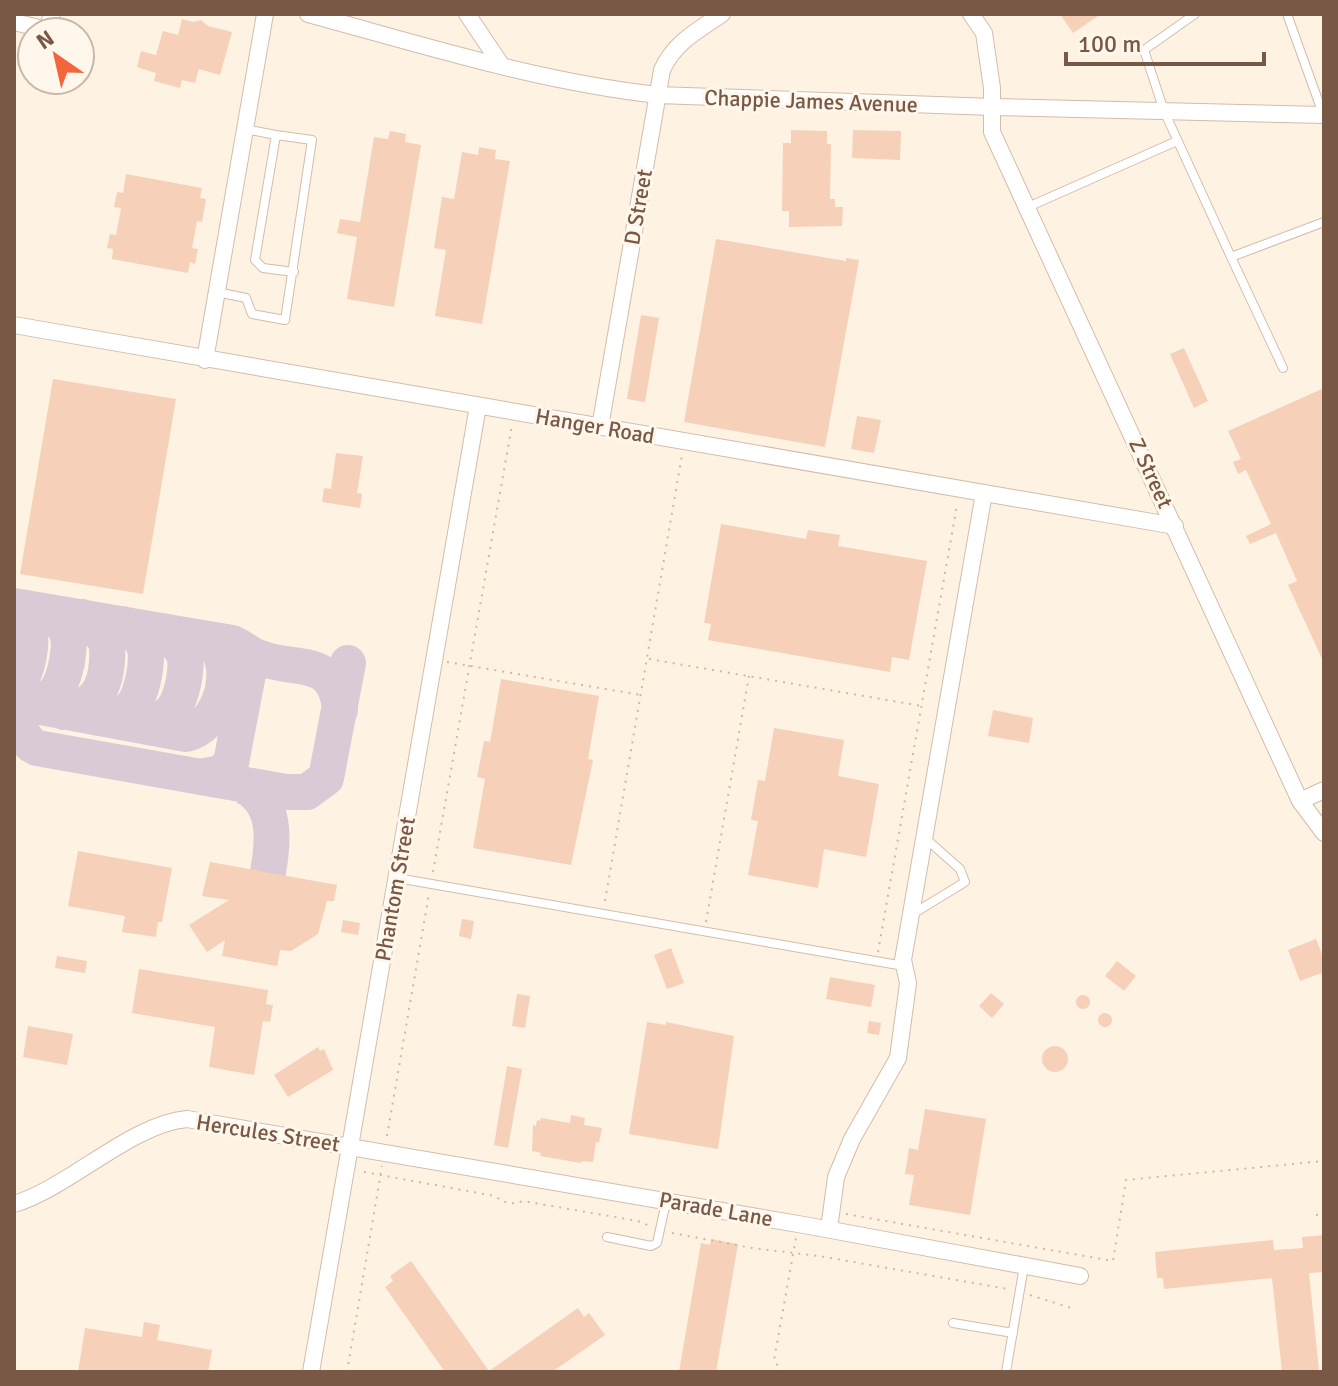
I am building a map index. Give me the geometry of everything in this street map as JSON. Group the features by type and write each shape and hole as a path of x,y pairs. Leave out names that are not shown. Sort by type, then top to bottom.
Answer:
{"street":[{"path":"14,22 47,30 52,14"},
{"path":"205,360 265,14"},
{"name":"Chappie James Avenue","path":"308,14 502,66 614,90 658,95 1324,115"},
{"path":"467,14 502,66"},
{"name":"D Street","path":"600,427 662,70 669,55 682,42 722,14"},
{"name":"Z Street","path":"971,14 984,33 993,107 992,132 1300,801 1324,833"},
{"name":"Hanger Road","path":"14,325 1175,526"},
{"name":"Phantom Street","path":"311,1372 478,406"},
{"path":"829,1229 836,1177 852,1139 898,1058 908,983 903,960 984,493"},
{"path":"1300,801 1324,790"},
{"name":"Hercules Street","path":"14,1204 55,1186 172,1120 205,1120 351,1146"},
{"name":"Parade Lane","path":"351,1146 1080,1276"}],"lane":[{"path":"1195,14 1144,50 1177,141 1283,368"},
{"path":"1287,14 1324,115"},
{"path":"217,292 246,298 252,314 285,320 312,140 244,129"},
{"path":"276,135 255,260 263,268 294,272"},
{"path":"1028,207 1177,141"},
{"path":"1231,257 1324,222"},
{"path":"911,916 965,882 960,869 924,837"},
{"path":"397,878 904,966"},
{"path":"607,1237 651,1246 657,1243 667,1201"},
{"path":"1006,1372 1024,1265"},
{"path":"953,1323 1013,1333"}],"path":[{"path":"602,914 685,442"},
{"path":"877,961 957,504"},
{"path":"434,659 641,695"},
{"path":"648,659 923,706"},
{"path":"704,931 749,676"},
{"path":"830,1211 1113,1261 1126,1180 1324,1161"},
{"path":"364,1172 495,1196 502,1202 513,1204 523,1201 638,1221 661,1231 752,1248 1019,1291 1074,1309"},
{"path":"1316,1215 1324,1214"},
{"path":"782,1372 774,1360 794,1242 804,1225"}],"building":[{"path":"1060,14 1101,14 1073,33"},
{"path":"182,19 193,22 201,20 208,26 232,32 220,75 199,69 195,83 182,80 180,88 154,81 156,73 137,67 141,51 156,55 163,31 178,35"},
{"path":"791,130 827,131 827,144 831,144 830,199 835,199 835,207 843,207 842,226 789,227 789,211 782,211 783,143 791,143"},
{"path":"853,130 901,131 900,160 852,158"},
{"path":"390,131 406,134 405,142 421,145 394,307 347,299 357,237 337,233 340,219 360,222 374,137 388,139"},
{"path":"479,147 496,150 495,159 510,161 482,324 435,316 446,250 434,248 442,197 454,199 462,152 478,155"},
{"path":"126,174 202,188 200,198 206,199 202,222 197,221 192,248 198,249 195,264 190,262 188,273 112,259 113,249 107,248 110,234 116,235 121,208 114,207 117,192 123,193"},
{"path":"716,239 846,261 846,258 859,260 825,447 684,422"},
{"path":"641,315 659,318 645,402 627,399"},
{"path":"1184,348 1208,401 1194,408 1170,354"},
{"path":"53,379 176,399 143,594 20,574"},
{"path":"1324,388 1324,663 1288,585 1297,581 1276,533 1250,544 1246,536 1271,524 1246,470 1238,474 1233,462 1241,459 1228,431"},
{"path":"857,416 881,420 874,453 851,449"},
{"path":"336,453 363,456 357,493 362,494 360,508 322,502 324,488 331,489"},
{"path":"721,524 806,539 808,530 840,535 838,546 927,561 909,660 892,657 890,672 708,640 711,624 704,623"},
{"path":"501,679 599,696 588,759 593,760 571,865 473,848 485,779 477,777 484,741 490,742"},
{"path":"993,710 1033,718 1029,743 988,736"},
{"path":"774,728 844,740 838,776 879,784 866,857 824,849 818,888 748,875 758,821 751,820 758,780 765,781"},
{"path":"78,851 172,868 162,922 158,922 156,937 122,932 125,916 68,906"},
{"path":"210,862 337,885 334,901 327,901 318,934 291,951 280,950 277,966 222,956 225,940 207,952 189,925 229,900 202,896"},
{"path":"462,919 474,921 471,939 459,936"},
{"path":"343,920 360,923 358,935 341,932"},
{"path":"1316,939 1324,959 1324,972 1300,981 1288,950"},
{"path":"671,948 684,983 667,989 654,955"},
{"path":"57,956 87,961 85,973 55,968"},
{"path":"1117,961 1136,976 1124,991 1105,976"},
{"path":"139,969 268,990 266,1004 273,1005 270,1022 263,1021 254,1075 209,1067 215,1027 132,1013"},
{"path":"830,977 875,985 871,1007 826,999"},
{"path":"991,993 1004,1004 992,1018 979,1006"},
{"path":"517,994 530,996 525,1028 512,1026"},
{"path":"1083,995 1090,1002 1083,1009 1076,1002"},
{"path":"1105,1013 1112,1020 1105,1027 1098,1020"},
{"path":"869,1021 881,1023 879,1035 867,1033"},
{"path":"647,1022 666,1025 666,1022 734,1036 718,1149 629,1134"},
{"path":"28,1026 73,1034 67,1065 23,1057"},
{"path":"1055,1046 1064,1050 1068,1059 1064,1068 1055,1072 1046,1068 1042,1059 1046,1050"},
{"path":"318,1047 320,1051 324,1049 333,1070 288,1097 274,1075"},
{"path":"507,1066 522,1069 508,1148 494,1145"},
{"path":"925,1109 986,1119 970,1215 909,1205 914,1175 905,1174 909,1148 918,1150"},
{"path":"571,1115 585,1118 584,1125 602,1128 593,1162 540,1156 541,1153 532,1151 533,1125 536,1126 537,1120 570,1123"},
{"path":"1324,1235 1324,1272 1309,1273 1319,1371 1282,1372 1272,1278 1164,1289 1163,1278 1157,1278 1155,1252 1273,1240 1274,1250 1303,1248 1302,1237"},
{"path":"711,1239 738,1244 716,1372 679,1372 701,1243 710,1245"},
{"path":"411,1261 489,1371 578,1308 584,1317 589,1313 605,1335 552,1372 445,1372 385,1287 393,1281 390,1276"},
{"path":"144,1322 160,1325 157,1340 212,1350 208,1372 78,1372 85,1328 142,1337"}],"taxiway":[{"path":"14,606 232,643 260,658 322,673 337,693 340,710"},
{"path":"14,607 27,622 30,643 26,669 14,689"},
{"path":"29,705 45,700 56,691 67,662 67,632 48,612"},
{"path":"64,712 87,704 95,697 104,679 107,643 94,625 82,617"},
{"path":"99,718 127,711 137,698 143,681 146,661 144,646 138,636 122,624"},
{"path":"147,726 163,719 173,709 184,680 184,655 162,631"},
{"path":"14,702 186,734 206,722 223,689 224,665 220,654 214,646 200,638"},
{"path":"14,722 30,744 37,748 286,792 307,792 326,778 348,663"},
{"path":"200,777 221,773 231,763 248,674"},
{"path":"240,784 252,791 267,810 272,833 268,872"}]}
